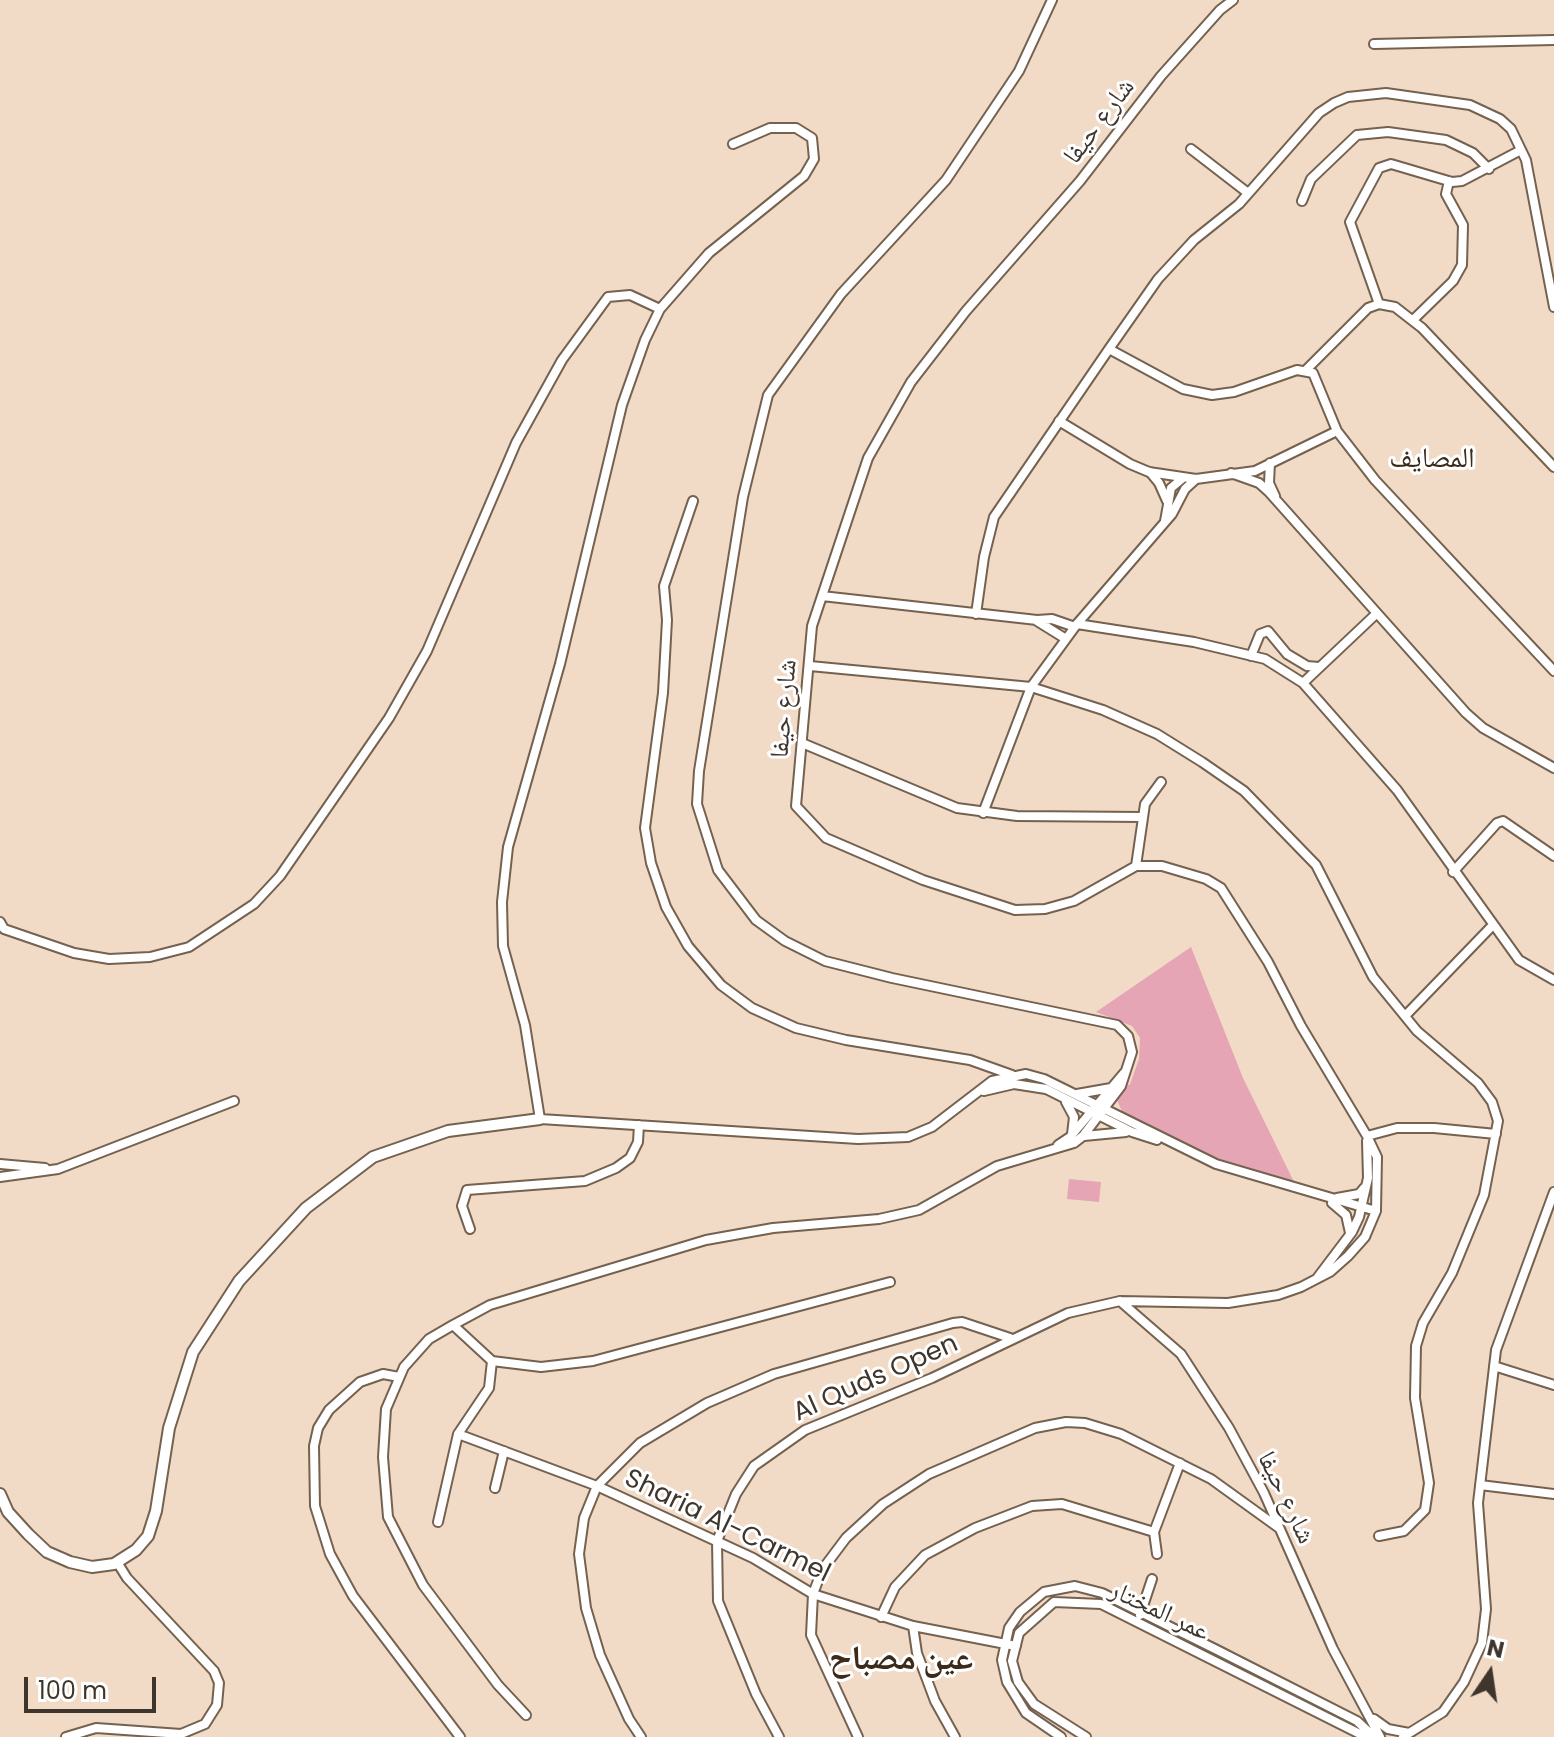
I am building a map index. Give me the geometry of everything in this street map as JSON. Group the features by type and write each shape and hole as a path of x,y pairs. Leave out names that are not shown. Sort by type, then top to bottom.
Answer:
{"street":[{"path":"526,1715 489,1673 423,1585 388,1517 383,1433 386,1409 399,1377 429,1339 490,1305 706,1240 773,1228 879,1219 919,1210 997,1166 1074,1143 1083,1136 1127,1070 1132,1052 1128,1036 1117,1025 879,975 825,961 785,941 756,920 718,870 697,804 699,771 743,497 768,395 841,294 946,180 1019,71 1052,0"},
{"name":"شارع حيفا","path":"1136,866 1074,901 1045,909 1015,910 923,880 826,838 802,816 796,806 812,626 868,458 911,382 966,311 1080,181 1161,76 1233,0"},
{"path":"1374,44 1554,40"},
{"path":"976,614 984,557 994,517 1158,279 1194,240 1248,193 1319,113 1348,97 1386,93 1481,108 1492,112 1511,129 1531,178 1554,307"},
{"path":"540,1119 525,1025 503,946 502,902 508,847 560,664 622,405 660,309 709,253 804,176 814,159 812,138 796,128 770,128 733,144"},
{"path":"1302,201 1311,179 1357,135 1388,132 1446,140 1473,153 1489,169"},
{"path":"1191,149 1248,193"},
{"path":"1379,304 1350,222 1379,168 1391,164 1449,181 1462,181 1521,150"},
{"path":"1413,320 1453,281 1462,265 1463,225 1446,194 1449,181"},
{"path":"0,922 4,929 74,953 109,959 150,957 189,947 254,904 280,876 389,718 427,651 516,443 562,360 608,297 630,295 660,309"},
{"path":"1109,349 1183,389 1212,395 1234,392 1306,370 1368,308 1379,304 1395,307 1413,320 1554,467"},
{"path":"1306,370 1319,381 1337,431 1375,480 1554,671"},
{"path":"1059,421 1149,472 1159,483 1168,505"},
{"path":"1149,472 1196,479 1255,471 1337,431"},
{"path":"1270,463 1269,483 1276,501"},
{"path":"1231,473 1259,483 1375,615 1483,728 1554,768"},
{"path":"1164,522 1171,488 1177,480 1185,477"},
{"path":"983,813 1031,687 1076,625 1164,522 1185,489 1196,479"},
{"path":"693,501 664,586 667,620 663,693 645,828 651,863 666,907 688,946 721,985 752,1008 796,1028 846,1040 970,1060 1013,1075 1044,1079 1074,1094 1132,1132 1164,1141 1248,1175 1376,1211"},
{"path":"822,596 976,614 1052,619 1165,637 1265,659 1303,683 1397,790 1519,960 1554,980"},
{"path":"1303,683 1375,615"},
{"path":"1037,620 1066,639"},
{"path":"1251,656 1260,634 1268,631 1287,654 1307,666 1319,667"},
{"path":"810,666 1031,687 1103,710 1157,734 1244,791 1316,865 1373,977 1417,1031 1478,1083 1492,1102 1498,1121 1484,1195 1452,1273 1423,1323 1416,1346 1415,1398 1429,1483 1425,1510 1404,1531 1379,1536"},
{"path":"802,743 957,808 1017,816 1142,817"},
{"path":"1120,1301 1228,1303 1278,1295 1330,1272 1357,1247 1376,1211 1377,1157 1367,1136 1301,1026 1268,962 1221,888 1206,879 1162,866 1136,866 1145,804 1161,782"},
{"path":"1453,872 1497,823 1503,821 1554,856"},
{"path":"1405,1016 1492,926"},
{"path":"0,1494 8,1512 47,1552 70,1562 92,1567 117,1562 136,1550 148,1536 156,1511 169,1428 193,1352 239,1281 306,1208 373,1157 448,1131 540,1119 858,1139 908,1137 932,1127 992,1081 1013,1075"},
{"path":"975,1093 1014,1084 1046,1089 1126,1120 1164,1141"},
{"path":"1074,1094 1114,1090"},
{"path":"1114,1090 1118,1112 1126,1120"},
{"path":"1063,1098 1074,1117 1070,1137"},
{"path":"0,1177 58,1169 234,1101"},
{"path":"1041,1153 1070,1137 1099,1111"},
{"path":"470,1229 462,1206 467,1190 585,1181 630,1158 638,1142 639,1125"},
{"path":"1367,1136 1397,1128 1496,1134"},
{"path":"1083,1136 1132,1132"},
{"path":"1317,1278 1350,1235 1362,1208 1368,1178 1367,1136"},
{"path":"0,1164 58,1169"},
{"path":"1321,1196 1351,1197 1359,1194 1368,1178"},
{"path":"1371,1717 1405,1736 1443,1712 1464,1682 1482,1643 1486,1609 1478,1503 1494,1366 1513,1296 1554,1192"},
{"path":"1321,1196 1346,1215 1351,1224 1350,1235"},
{"path":"453,1325 492,1361 541,1367 593,1361 890,1282"},
{"name":"شارع حيفا","path":"1120,1301 1181,1354 1229,1428 1279,1528 1333,1649 1380,1737"},
{"name":"Al Quds Open","path":"779,1737 756,1694 718,1601 717,1541 736,1494 754,1466 805,1430 932,1378 1010,1338 1068,1313 1120,1301"},
{"path":"458,1434 597,1486 640,1443 707,1403 774,1374 953,1323 962,1322 1010,1338"},
{"path":"438,1522 458,1434 489,1388 492,1361"},
{"path":"1494,1366 1554,1385"},
{"path":"399,1377 383,1374 360,1382 329,1410 314,1446 315,1506 330,1554 353,1596 399,1661 460,1737"},
{"path":"858,1737 811,1635 813,1594 822,1570 846,1538 883,1504 929,1474 1035,1428 1066,1422 1101,1427 1211,1479 1279,1528"},
{"path":"495,1488 504,1451"},
{"path":"1157,1554 1154,1532 1180,1463"},
{"path":"1480,1485 1554,1494"},
{"name":"Sharia Al-Carmel","path":"641,1737 629,1719 600,1655 586,1608 579,1554 584,1518 597,1486 717,1541 813,1594 913,1626 1016,1646"},
{"path":"881,1617 895,1587 925,1555 975,1528 1032,1506 1062,1504 1087,1509 1154,1532"},
{"path":"66,1737 96,1728 181,1734 205,1724 217,1705 219,1683 214,1671 137,1590 117,1562"},
{"path":"1140,1623 1152,1579"},
{"path":"1061,1737 1026,1713 1007,1682 1002,1660 1009,1628 1020,1612 1044,1592 1075,1586 1102,1593 1357,1721 1374,1737"},
{"name":"عمر المختار","path":"1016,1646 1019,1633 1029,1621 1054,1602 1101,1604 1366,1737"},
{"path":"913,1626 917,1653 955,1737"},
{"path":"1016,1646 1012,1661 1018,1682 1034,1704 1086,1737"},
{"path":"1357,1721 1365,1717 1365,1707"}],"shaded area":[{"path":"1191,947 1243,1078 1298,1190 1234,1170 1126,1120 1116,1098 1117,1092 1130,1084 1139,1059 1140,1038 1132,1026 1096,1012"},
{"path":"1069,1179 1101,1182 1099,1202 1067,1199"}],"district":[{"name":"المصايف","path":"1432,460"},
{"name":"عين مصباح","path":"901,1660"}]}
